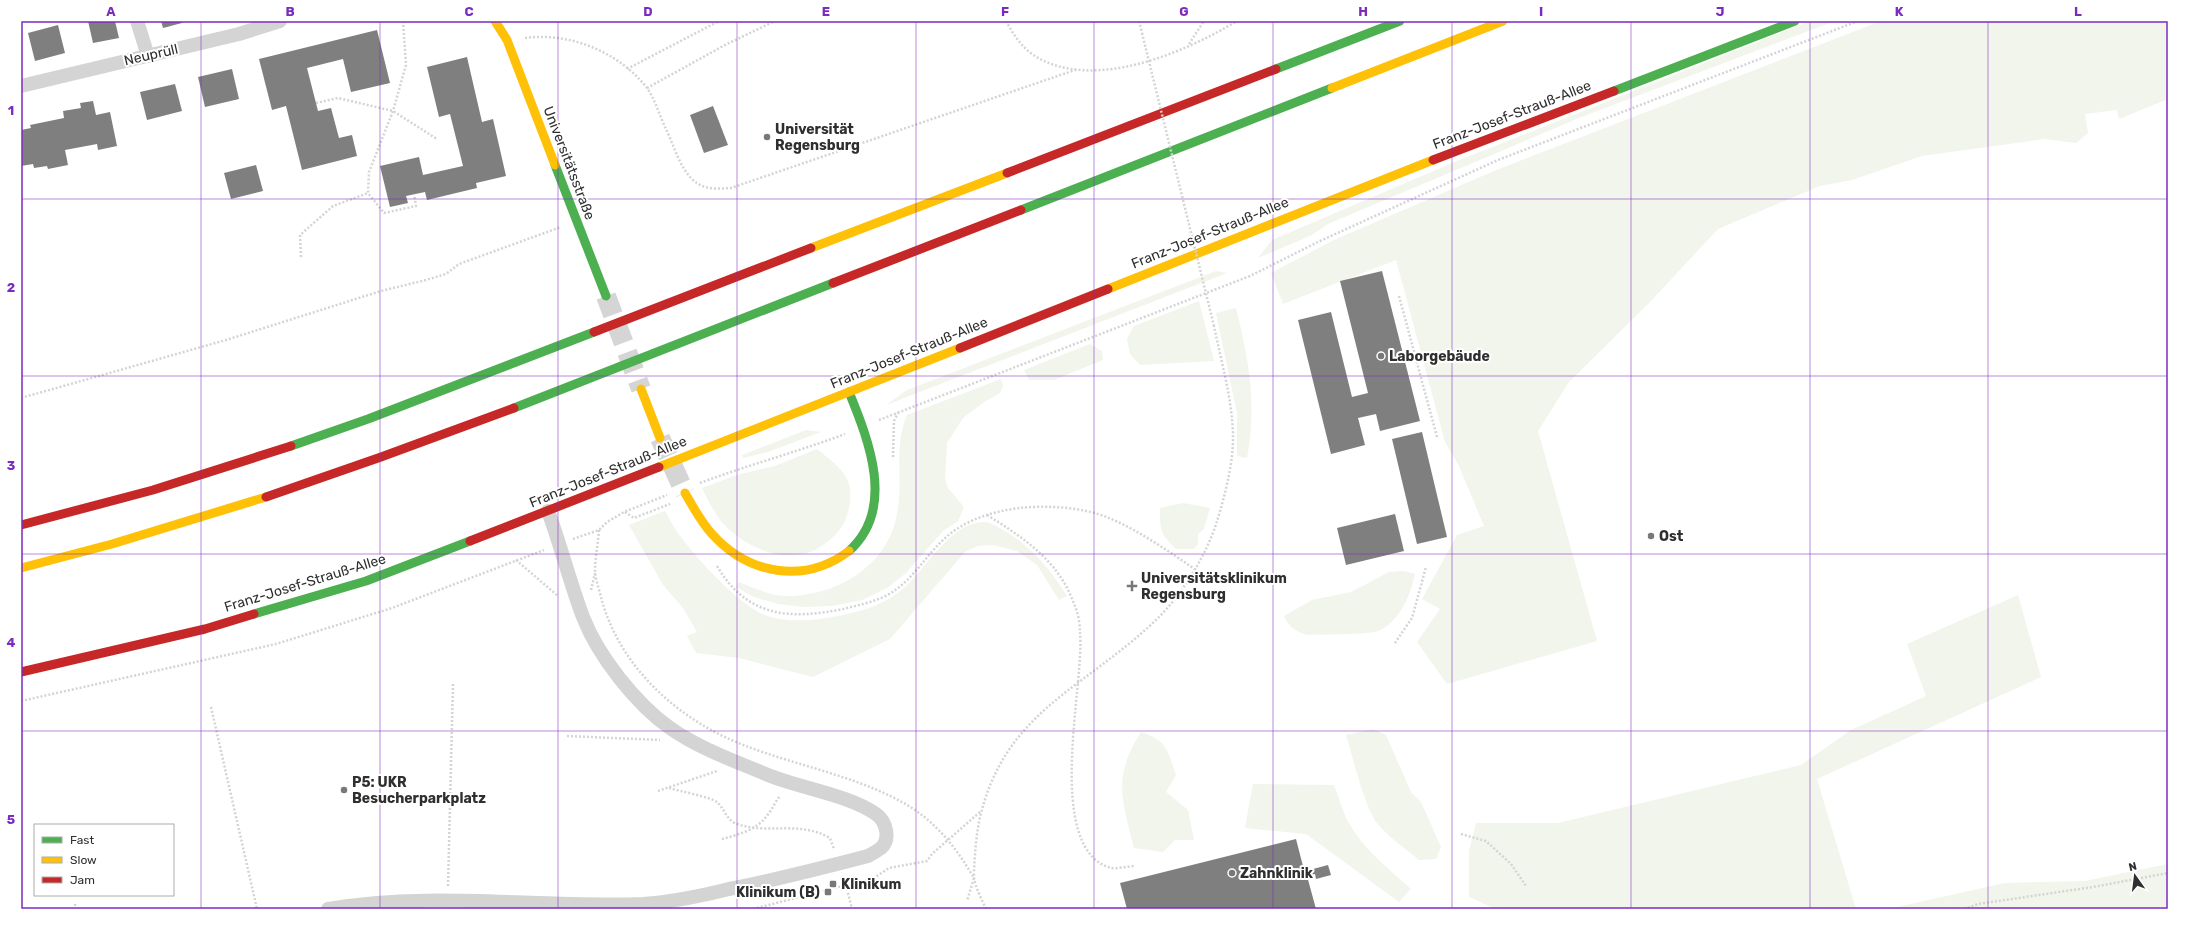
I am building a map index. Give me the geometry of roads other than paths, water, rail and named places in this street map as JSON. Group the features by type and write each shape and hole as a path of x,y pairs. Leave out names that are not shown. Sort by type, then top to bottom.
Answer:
{"main road":[{"name":"Universitätsstraße","path":"495,21 507,40 606,296"},
{"name":"Universitätsstraße","path":"505,21 507,40"},
{"path":"21,525 74,512 258,458 368,419 1400,21"},
{"path":"21,568 180,525 381,458 651,355 1503,21"},
{"name":"Franz-Josef-Strauß-Allee","path":"21,672 205,629 358,583 548,512 1408,170 1795,21"},
{"path":"641,389 660,438"},
{"path":"685,493 705,526 722,545 740,558 762,569 791,573 813,570 846,554 858,543 873,512 875,494 874,466 863,426 849,392"}],"street":[{"path":"137,21 148,56"},
{"name":"Neuprüll","path":"21,86 239,34 280,21"},
{"path":"328,909 366,904 447,900 643,904 680,900 839,864 868,856 882,847 886,836 885,825 877,815 862,806 789,782 713,752 670,728 636,697 606,659 584,618 548,512"}],"tunnel":[{"path":"606,296 641,389"},
{"path":"660,438 685,493"}],"place":[{"name":"Universität Regensburg","path":"767,137"},
{"name":"Laborgebäude","path":"1381,356"},
{"name":"Ost","path":"1651,536"},
{"name":"Universitätsklinikum Regensburg","path":"1132,586"},
{"name":"P5: UKR Besucherparkplatz","path":"344,790"},
{"name":"Zahnklinik","path":"1232,873"},
{"name":"Klinikum","path":"833,884"},
{"name":"Klinikum (B)","path":"828,892"}]}
